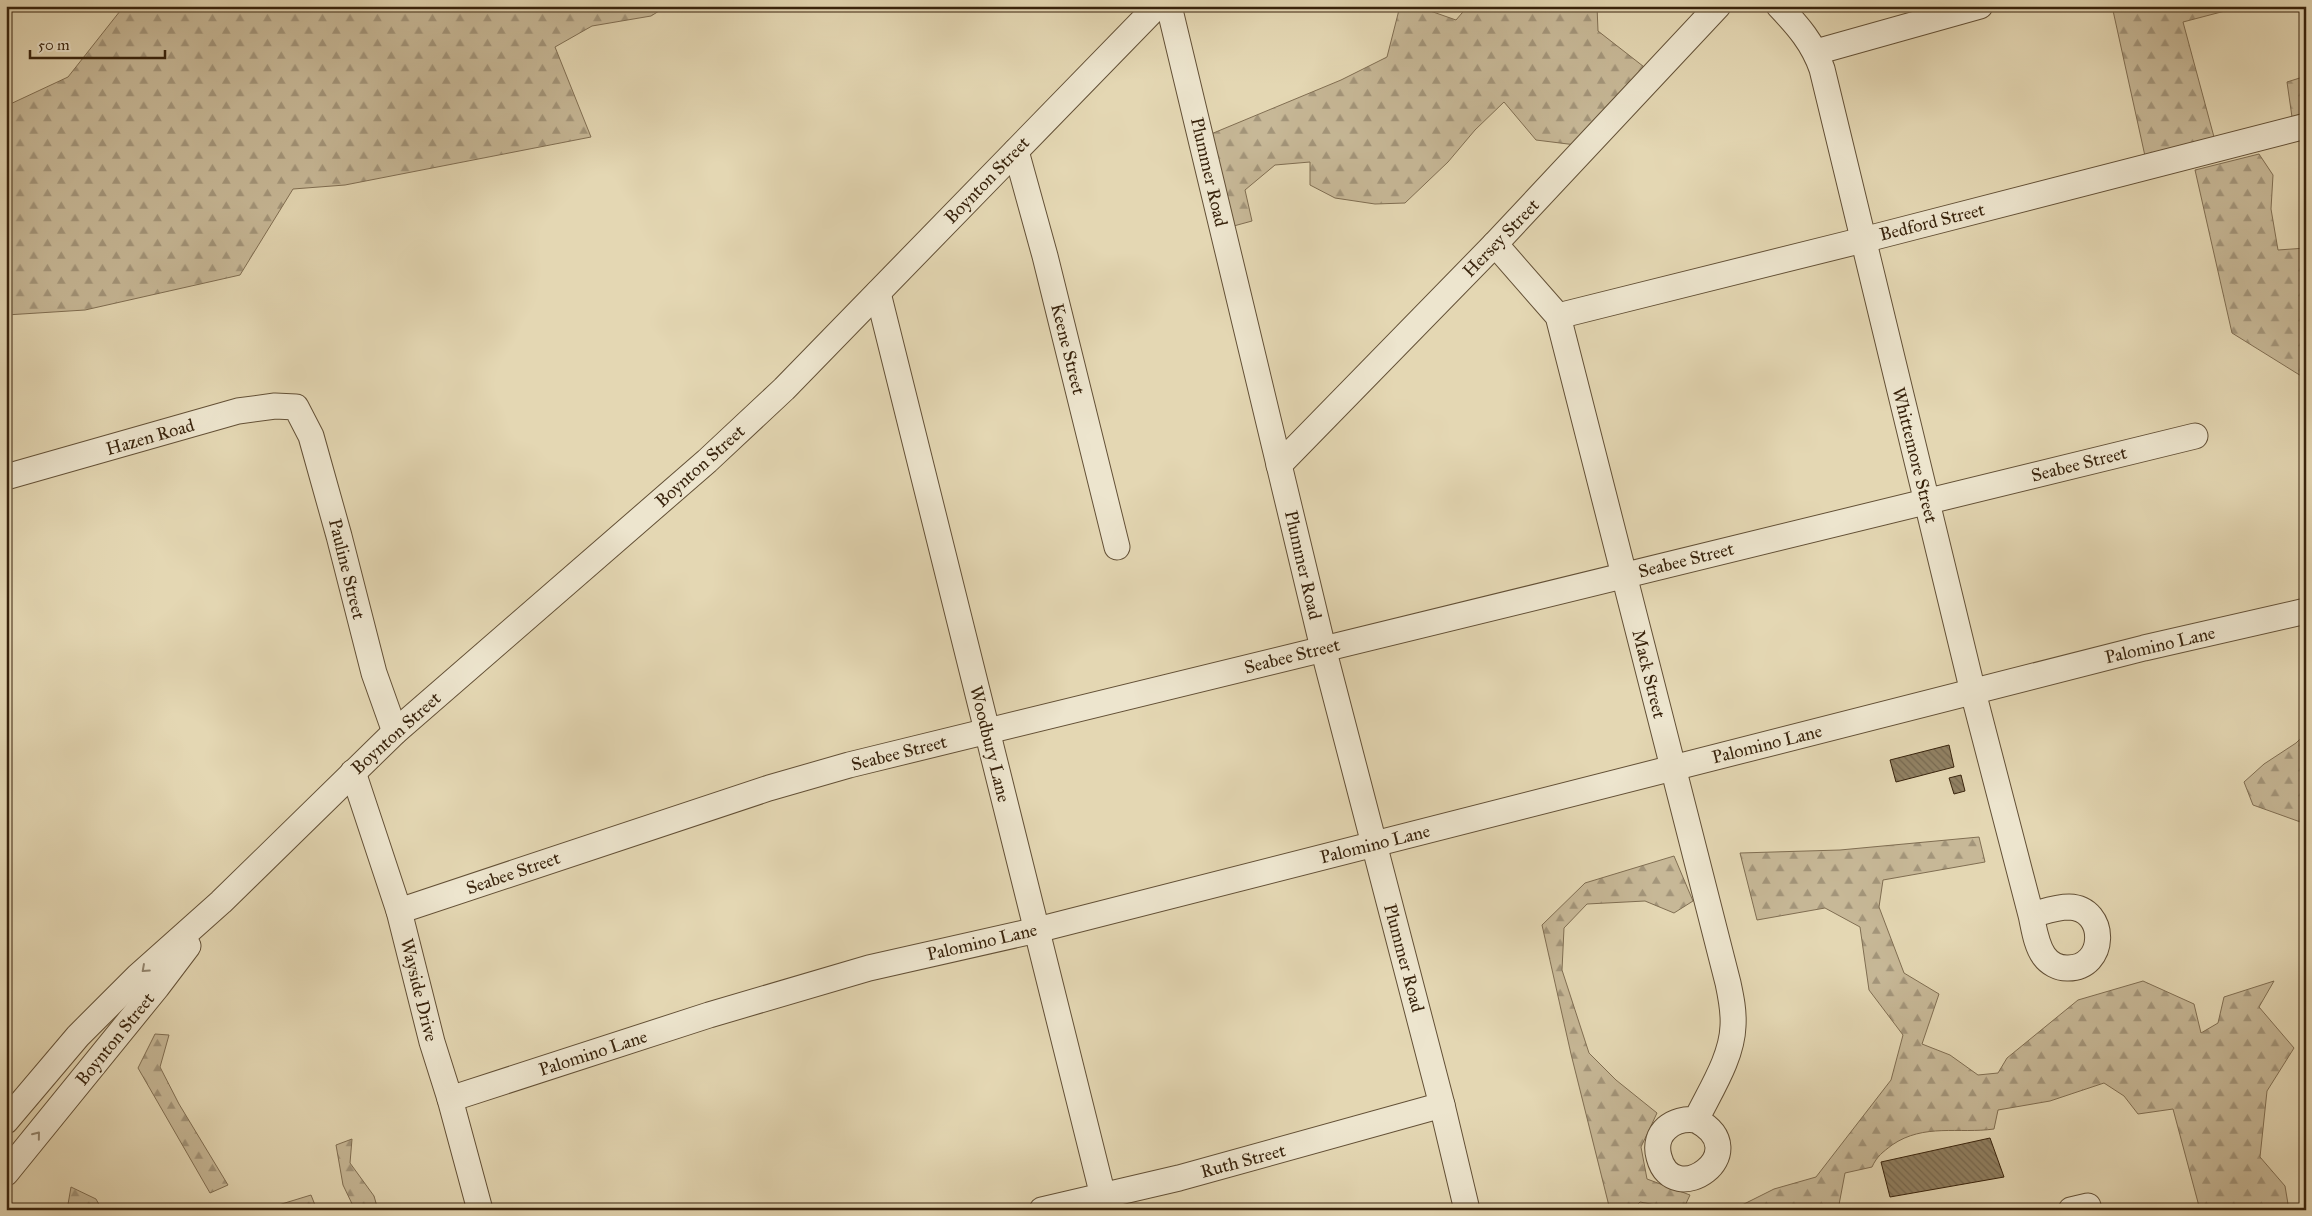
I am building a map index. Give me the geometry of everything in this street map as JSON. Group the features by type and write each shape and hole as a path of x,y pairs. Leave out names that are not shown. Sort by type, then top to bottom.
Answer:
{"street":[{"name":"Boynton Street","path":"6,1122 78,1036 138,976 221,902 395,732 707,461 784,389 1157,6"},
{"name":"Plummer Road","path":"1169,6 1323,648 1442,1105 1467,1210"},
{"name":"Hersey Street","path":"1279,465 1496,244 1718,6"},
{"name":"Whittemore Street","path":"1779,6 1803,32 1816,52 1973,692 2031,915"},
{"path":"1816,52 1980,6"},
{"name":"Bedford Street","path":"1558,316 2306,126"},
{"name":"Keene Street","path":"1016,151 1045,256 1117,547"},
{"name":"Mack Street","path":"1496,244 1558,316 1733,1005 1734,1027 1730,1046 1696,1120"},
{"name":"Woodbury Lane","path":"878,294 1102,1196"},
{"name":"Hazen Road","path":"6,477 238,411 275,406 296,407"},
{"name":"Pauline Street","path":"296,407 311,436 374,673 395,732"},
{"name":"Seabee Street","path":"399,911 769,788 849,765 2196,436"},
{"name":"Palomino Lane","path":"450,1099 709,1015 869,968 1037,930 2144,648 2306,611"},
{"name":"Wayside Drive","path":"353,772 399,911 432,1042 450,1099 480,1210"},
{"name":"Boynton Street","path":"6,1173 157,987 221,902"},
{"name":"Ruth Street","path":"1042,1210 1188,1175 1442,1105"},
{"path":"2071,1210 2088,1206 2089,1210"}],"green space":[{"path":"124,6 667,6 651,16 592,26 555,47 591,137 345,185 293,189 240,275 85,310 6,315 6,106 68,77"},
{"path":"1400,6 1416,6 1456,20 1468,6 1597,6 1598,31 1648,70 1576,145 1536,140 1504,102 1475,130 1448,162 1405,203 1375,204 1335,198 1310,185 1310,162 1275,165 1245,190 1252,221 1230,227 1211,134 1341,80 1387,57"},
{"path":"2112,6 2244,6 2183,22 2214,137 2145,156"},
{"path":"2306,76 2306,112 2292,117 2287,82"},
{"path":"2259,154 2273,175 2271,209 2278,250 2306,248 2306,379 2232,333 2195,170"},
{"path":"2306,733 2306,824 2253,805 2244,782 2264,764 2296,743"},
{"path":"1979,837 1985,862 1883,880 1879,907 1904,973 1939,994 1922,1044 1950,1055 1978,1075 1998,1073 2007,1058 2078,1000 2143,981 2194,1004 2201,1033 2218,1023 2224,997 2274,981 2259,1007 2294,1048 2267,1091 2260,1157 2285,1186 2289,1210 2200,1210 2173,1109 2138,1114 2124,1096 2104,1083 2050,1101 1998,1110 1994,1129 1929,1132 1904,1138 1883,1152 1872,1167 1845,1173 1838,1210 1740,1210 1740,1206 1774,1189 1816,1177 1891,1080 1903,1035 1869,990 1860,927 1825,908 1757,920 1740,853 1840,850"},
{"path":"1674,856 1693,901 1674,913 1645,901 1587,904 1564,928 1562,970 1589,1053 1616,1080 1657,1113 1641,1147 1647,1179 1690,1195 1683,1210 1640,1202 1632,1210 1610,1210 1571,1054 1542,925 1585,883"},
{"path":"155,1034 169,1035 160,1067 179,1104 228,1185 210,1193 138,1068"},
{"path":"352,1139 350,1163 374,1196 378,1210 355,1210 343,1185 336,1145"},
{"path":"71,1187 96,1199 102,1210 67,1210"},
{"path":"311,1195 317,1210 262,1210"}],"building":[{"path":"1949,745 1954,767 1896,782 1890,760"},
{"path":"1961,775 1965,791 1954,794 1949,778"},
{"path":"1990,1138 2004,1177 1890,1197 1881,1162"}]}
